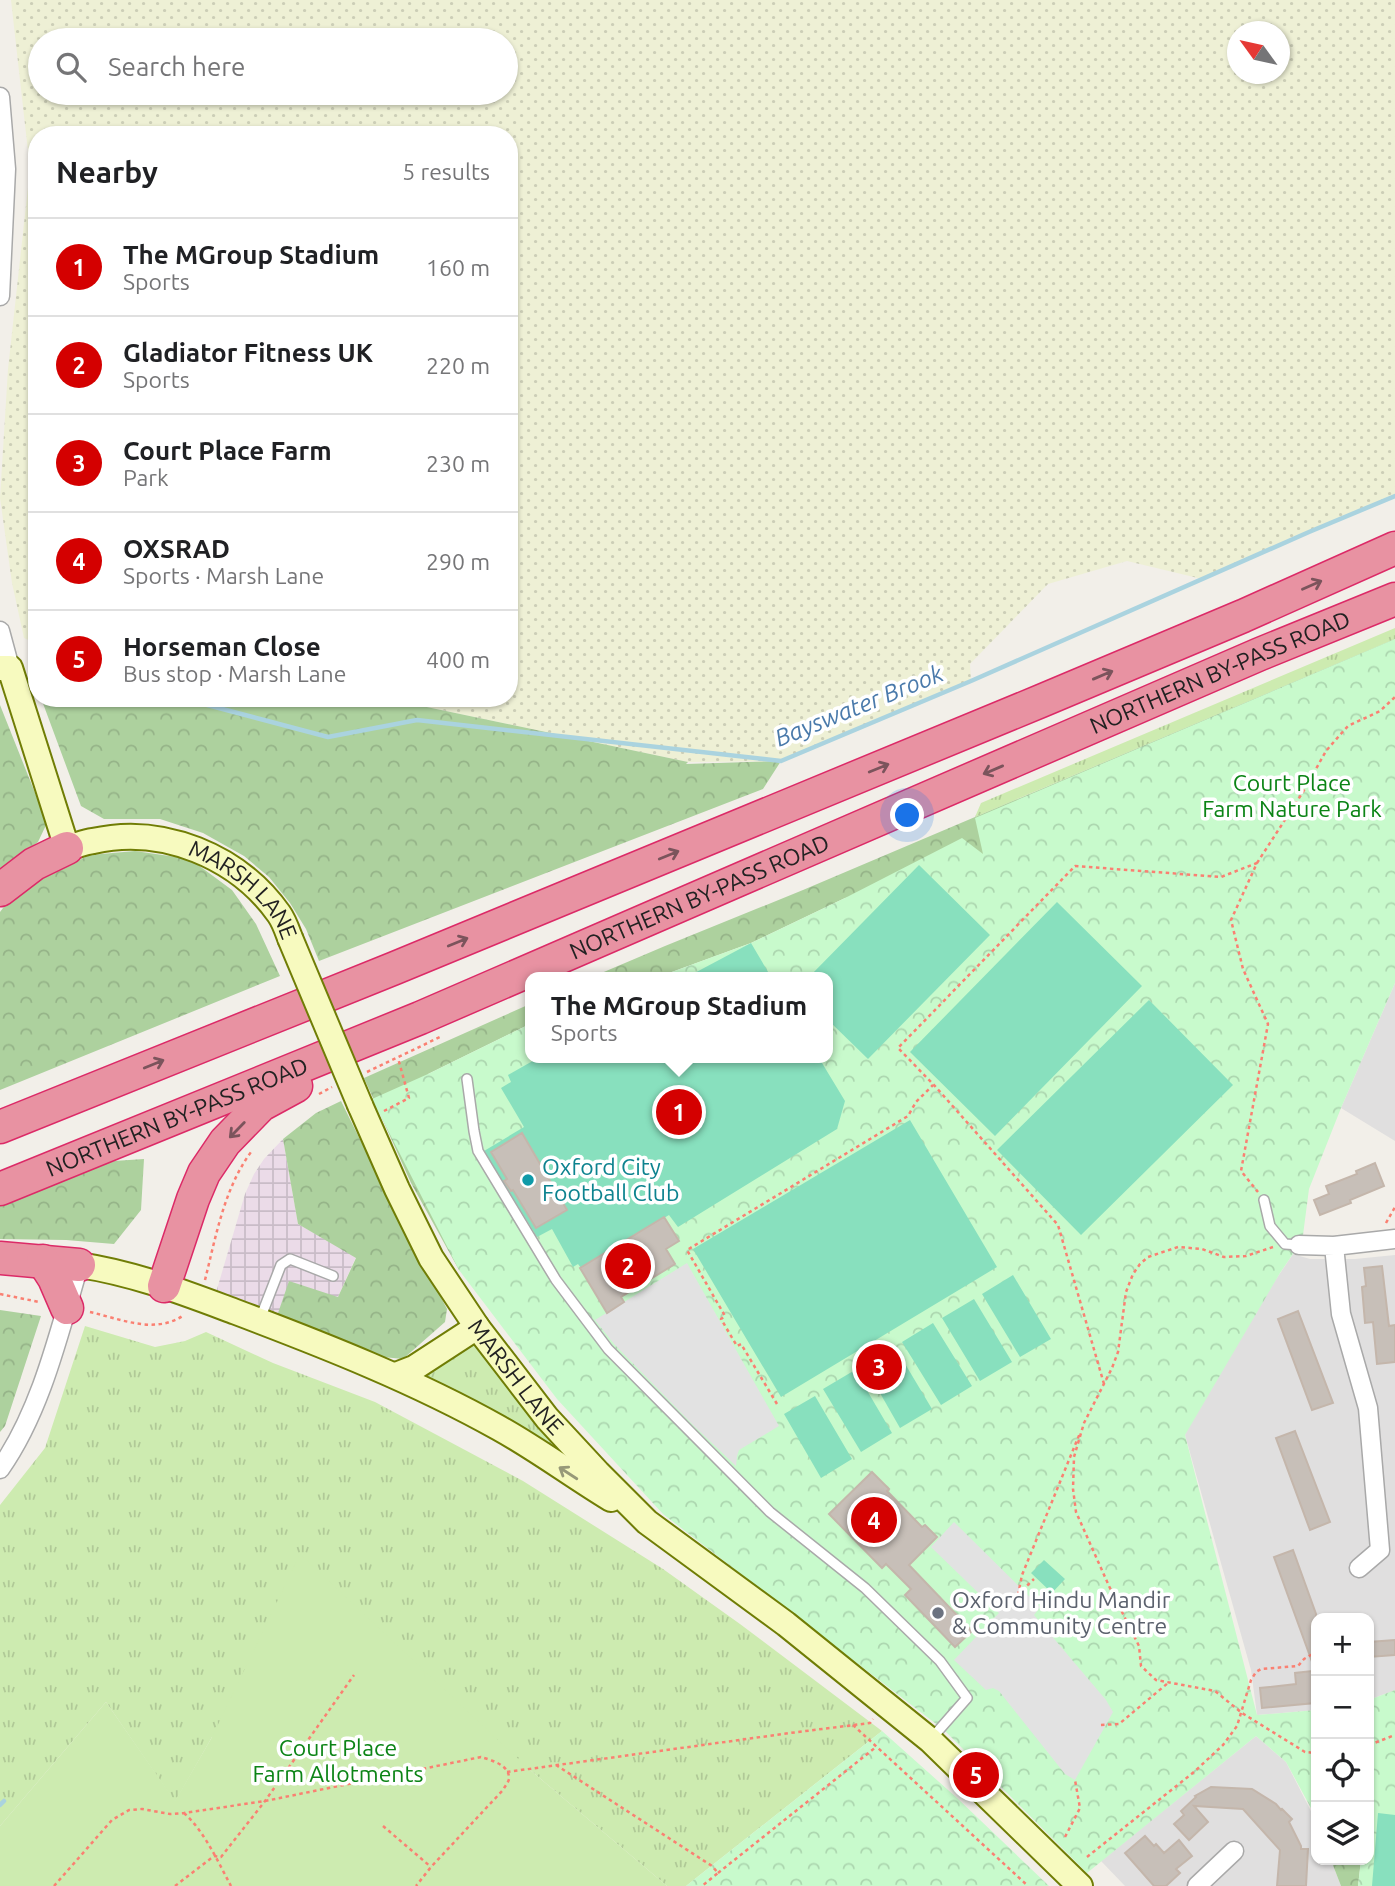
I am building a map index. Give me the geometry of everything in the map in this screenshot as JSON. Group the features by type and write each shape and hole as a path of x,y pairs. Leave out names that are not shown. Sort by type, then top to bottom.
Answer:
{"highway":[{"name":"NORTHERN BY-PASS ROAD","path":"0,1127 395,968 1053,696 1395,548"},
{"name":"NORTHERN BY-PASS ROAD","path":"0,1189 420,1017 1247,660 1395,599"},
{"path":"0,890 34,864 67,848"},
{"path":"164,1286 192,1199 204,1173 225,1142 261,1105 420,1017"},
{"path":"0,1111 115,1080"},
{"path":"0,1258 79,1265"},
{"path":"43,1261 54,1278 66,1308"}],"main road":[{"path":"5,668 67,848"},
{"name":"MARSH LANE","path":"67,848 94,840 122,837 184,844 216,858 260,891 280,915 397,1189 431,1258 477,1327 547,1418 647,1522 786,1624 930,1740 1080,1886"},
{"path":"79,1265 111,1270 164,1286 282,1328 396,1375 500,1429 647,1522"},
{"path":"396,1375 414,1368 477,1327"}],"street":[{"path":"0,97 6,169 0,296"},
{"path":"0,631 5,668"},
{"path":"1292,1244 1334,1246 1395,1239"},
{"path":"1334,1246 1341,1314 1370,1417 1380,1550 1359,1568"},
{"path":"0,1469 14,1449 35,1402 79,1265"},
{"path":"1197,1886 1234,1852"}],"lane":[{"path":"467,1079 478,1151 556,1280 608,1349 770,1512 864,1588 940,1661 967,1698 930,1740"},
{"path":"1264,1200 1270,1226 1292,1244"},
{"path":"259,1321 282,1265 290,1259 333,1276"}],"path":[{"path":"1264,1200 1241,1171 1268,1024 1243,969 1231,920 1257,863 1326,751 1348,726 1380,711 1395,697"},
{"path":"1104,1384 1058,1225 898,1048 1075,866 1221,877 1257,863"},
{"path":"364,1113 409,1098 398,1058"},
{"path":"777,1404 741,1343 737,1346 721,1319 725,1316 687,1250 908,1116 916,1102 933,1085"},
{"path":"202,1289 223,1209 246,1158"},
{"path":"1018,1595 1022,1575 1084,1423 1118,1352 1126,1292 1133,1274 1148,1257 1178,1247 1202,1249 1224,1256 1246,1256 1292,1244"},
{"path":"0,1294 149,1326 163,1325 184,1315"},
{"path":"1084,1423 1074,1457 1073,1489 1076,1512 1139,1646 1141,1666 1156,1680 1215,1691 1242,1713 1305,1752 1311,1753"},
{"path":"1012,1600 1034,1579"},
{"path":"1087,1857 1194,1772 1223,1745 1237,1726 1256,1672 1261,1669 1298,1666 1311,1655"},
{"path":"174,1886 214,1856 221,1857 265,1801 354,1675"},
{"path":"1101,1725 1119,1724 1168,1683"},
{"path":"507,1772 870,1723 874,1717"},
{"path":"853,1724 1028,1886"},
{"path":"1374,1743 1395,1735"},
{"path":"702,1886 876,1747"},
{"path":"54,1886 112,1820 129,1810 184,1813 265,1801 481,1757 498,1762 507,1772 509,1779 503,1790 416,1886"},
{"path":"556,1765 712,1866 718,1873"},
{"path":"1065,1837 1080,1808 1075,1780"},
{"path":"184,1813 191,1819 232,1886"},
{"path":"383,1826 431,1867"}],"shaded area":[{"path":"1395,983 1395,1141 1341,1108"},
{"path":"283,1139 298,1224 356,1257 338,1297 277,1316 215,1296 245,1194 264,1159"},
{"path":"1293,1254 1310,1259 1355,1259 1395,1255 1395,1690 1374,1698 1374,1613 1311,1613 1311,1710 1257,1715 1251,1670 1185,1435 1198,1395"},
{"path":"687,1263 779,1426 739,1450 736,1466 614,1344 595,1320"},
{"path":"954,1522 1040,1607 1034,1615 1106,1700 1113,1712 1075,1780 1065,1774 999,1691 993,1688 986,1690 954,1660 999,1613 931,1547"},
{"path":"1256,1736 1286,1762 1311,1811 1311,1865 1333,1865 1341,1886 1125,1886 1101,1861"}],"green space":[{"path":"11,0 1395,0 1395,496 1202,579 1127,561 1048,584 970,664 971,681 781,761 688,762 427,707 518,707 518,126 28,126 28,151"},
{"path":"28,187 28,640 24,638 12,583 0,498 8,369"},
{"path":"1395,628 1395,639 975,817 981,803"},
{"path":"1395,639 1172,839 845,898 751,943 672,972 604,972"},
{"name":"Court Place Farm Nature Park","path":"1395,639 1395,983 1309,1189 1303,1235 1299,1245 1185,1435 1257,1715 1311,1710 1311,1808 1286,1762 1256,1736 1087,1873 944,1730 663,1514 557,1399 459,1270 372,1099 525,1026 525,1063 833,1063 833,972 672,972 751,943 962,838 983,854 975,818"},
{"path":"0,705 47,823 38,842 0,871"},
{"path":"44,707 427,707 688,762 686,764 781,761 763,789 319,961 306,929 290,903 269,877 244,856 203,833 160,819 104,819 81,806"},
{"path":"135,851 190,859 232,890 256,924 280,976 0,1090 0,912 12,896 39,879 90,855"},
{"path":"919,865 990,935 868,1059 833,1025 833,972 814,972"},
{"path":"1057,902 1142,986 995,1136 910,1052"},
{"path":"751,943 768,972 696,972"},
{"path":"1149,1000 1233,1085 1081,1235 997,1150"},
{"path":"525,1006 525,1026 428,1074 459,1270 411,1183 364,1078"},
{"path":"529,1063 822,1063 845,1101 837,1129 678,1227 669,1215 581,1268 578,1264 573,1267 552,1229 537,1237 484,1151 524,1127 501,1088 511,1082 508,1075"},
{"path":"341,1101 447,1309 445,1322 403,1359 383,1357 277,1316 289,1281 338,1297 356,1258 298,1224 283,1139 316,1113"},
{"path":"910,1120 997,1267 781,1397 693,1249"},
{"path":"144,1159 141,1210 114,1244 0,1239 0,1198 114,1161"},
{"path":"1013,1275 1051,1339 1020,1357 982,1294"},
{"path":"974,1299 1012,1362 980,1381 942,1318"},
{"path":"0,1310 41,1316 5,1426 0,1432"},
{"path":"933,1323 972,1386 941,1405 902,1342"},
{"path":"85,1326 155,1347 185,1341 206,1332 273,1363 375,1402 523,1481 663,1569 882,1731 686,1886 667,1886 529,1769 212,1737 175,1802 106,1702 0,1826 0,1505 45,1448"},
{"path":"473,1342 481,1346 589,1475 418,1377"},
{"path":"895,1347 932,1409 900,1428 864,1365"},
{"path":"855,1370 892,1433 861,1452 823,1389"},
{"path":"815,1396 852,1459 821,1478 784,1414"},
{"name":"Court Place Farm Allotments","path":"300,1554 529,1769 667,1886 0,1886 0,1826 106,1702 175,1801 212,1737"},
{"path":"1044,1560 1065,1579 1052,1593 1031,1573"},
{"path":"1395,1690 1395,1886 1358,1886 1360,1865 1374,1865 1374,1698"},
{"path":"882,1731 1049,1886 686,1886"},
{"path":"1378,1813 1395,1815 1395,1886 1372,1886"},
{"path":"1333,1865 1360,1865 1358,1886 1341,1886"}],"building":[{"name":"Oxford City Football Club","path":"522,1133 567,1210 536,1228 513,1190 511,1191 504,1181 507,1179 491,1152"},
{"path":"1375,1163 1384,1186 1320,1215 1314,1200 1329,1194 1326,1186 1357,1174 1356,1171"},
{"path":"664,1217 679,1241 666,1249 675,1264 621,1297 624,1302 607,1313 580,1268"},
{"path":"1382,1266 1389,1326 1395,1325 1395,1362 1377,1364 1373,1322 1365,1323 1362,1287 1366,1286 1364,1268"},
{"path":"1298,1311 1333,1403 1312,1410 1278,1319"},
{"path":"1295,1431 1330,1522 1310,1530 1276,1438"},
{"path":"872,1472 922,1527 925,1525 937,1537 909,1565 972,1631 955,1647 905,1595 911,1589 886,1564 882,1568 829,1514"},
{"path":"1293,1550 1316,1613 1311,1613 1311,1659 1274,1557"},
{"path":"1395,1640 1395,1655 1374,1657 1374,1642"},
{"path":"1311,1671 1311,1703 1262,1708 1260,1688 1296,1684 1295,1673"},
{"path":"1211,1787 1252,1789 1276,1804 1292,1819 1289,1822 1301,1849 1308,1849 1306,1886 1277,1886 1280,1850 1243,1809 1194,1806 1208,1822 1189,1840 1174,1824 1184,1815 1181,1811 1195,1796"},
{"path":"1145,1836 1164,1853 1179,1840 1192,1856 1176,1869 1180,1873 1166,1886 1154,1886 1125,1853"}],"waterway":[{"name":"Bayswater Brook","path":"215,707 328,737 417,720 781,761 1395,496"},
{"path":"0,1805 4,1801"}],"place":[{"name":"The MGroup Stadium","path":"679,1112"},
{"name":"Oxford City Football Club","path":"528,1180"},
{"name":"Gladiator Fitness UK","path":"628,1266"},
{"name":"Court Place Farm","path":"879,1367"},
{"name":"OXSRAD","path":"874,1520"},
{"name":"Oxford Hindu Mandir & Community Centre","path":"938,1613"},
{"name":"Horseman Close","path":"976,1775"}]}
